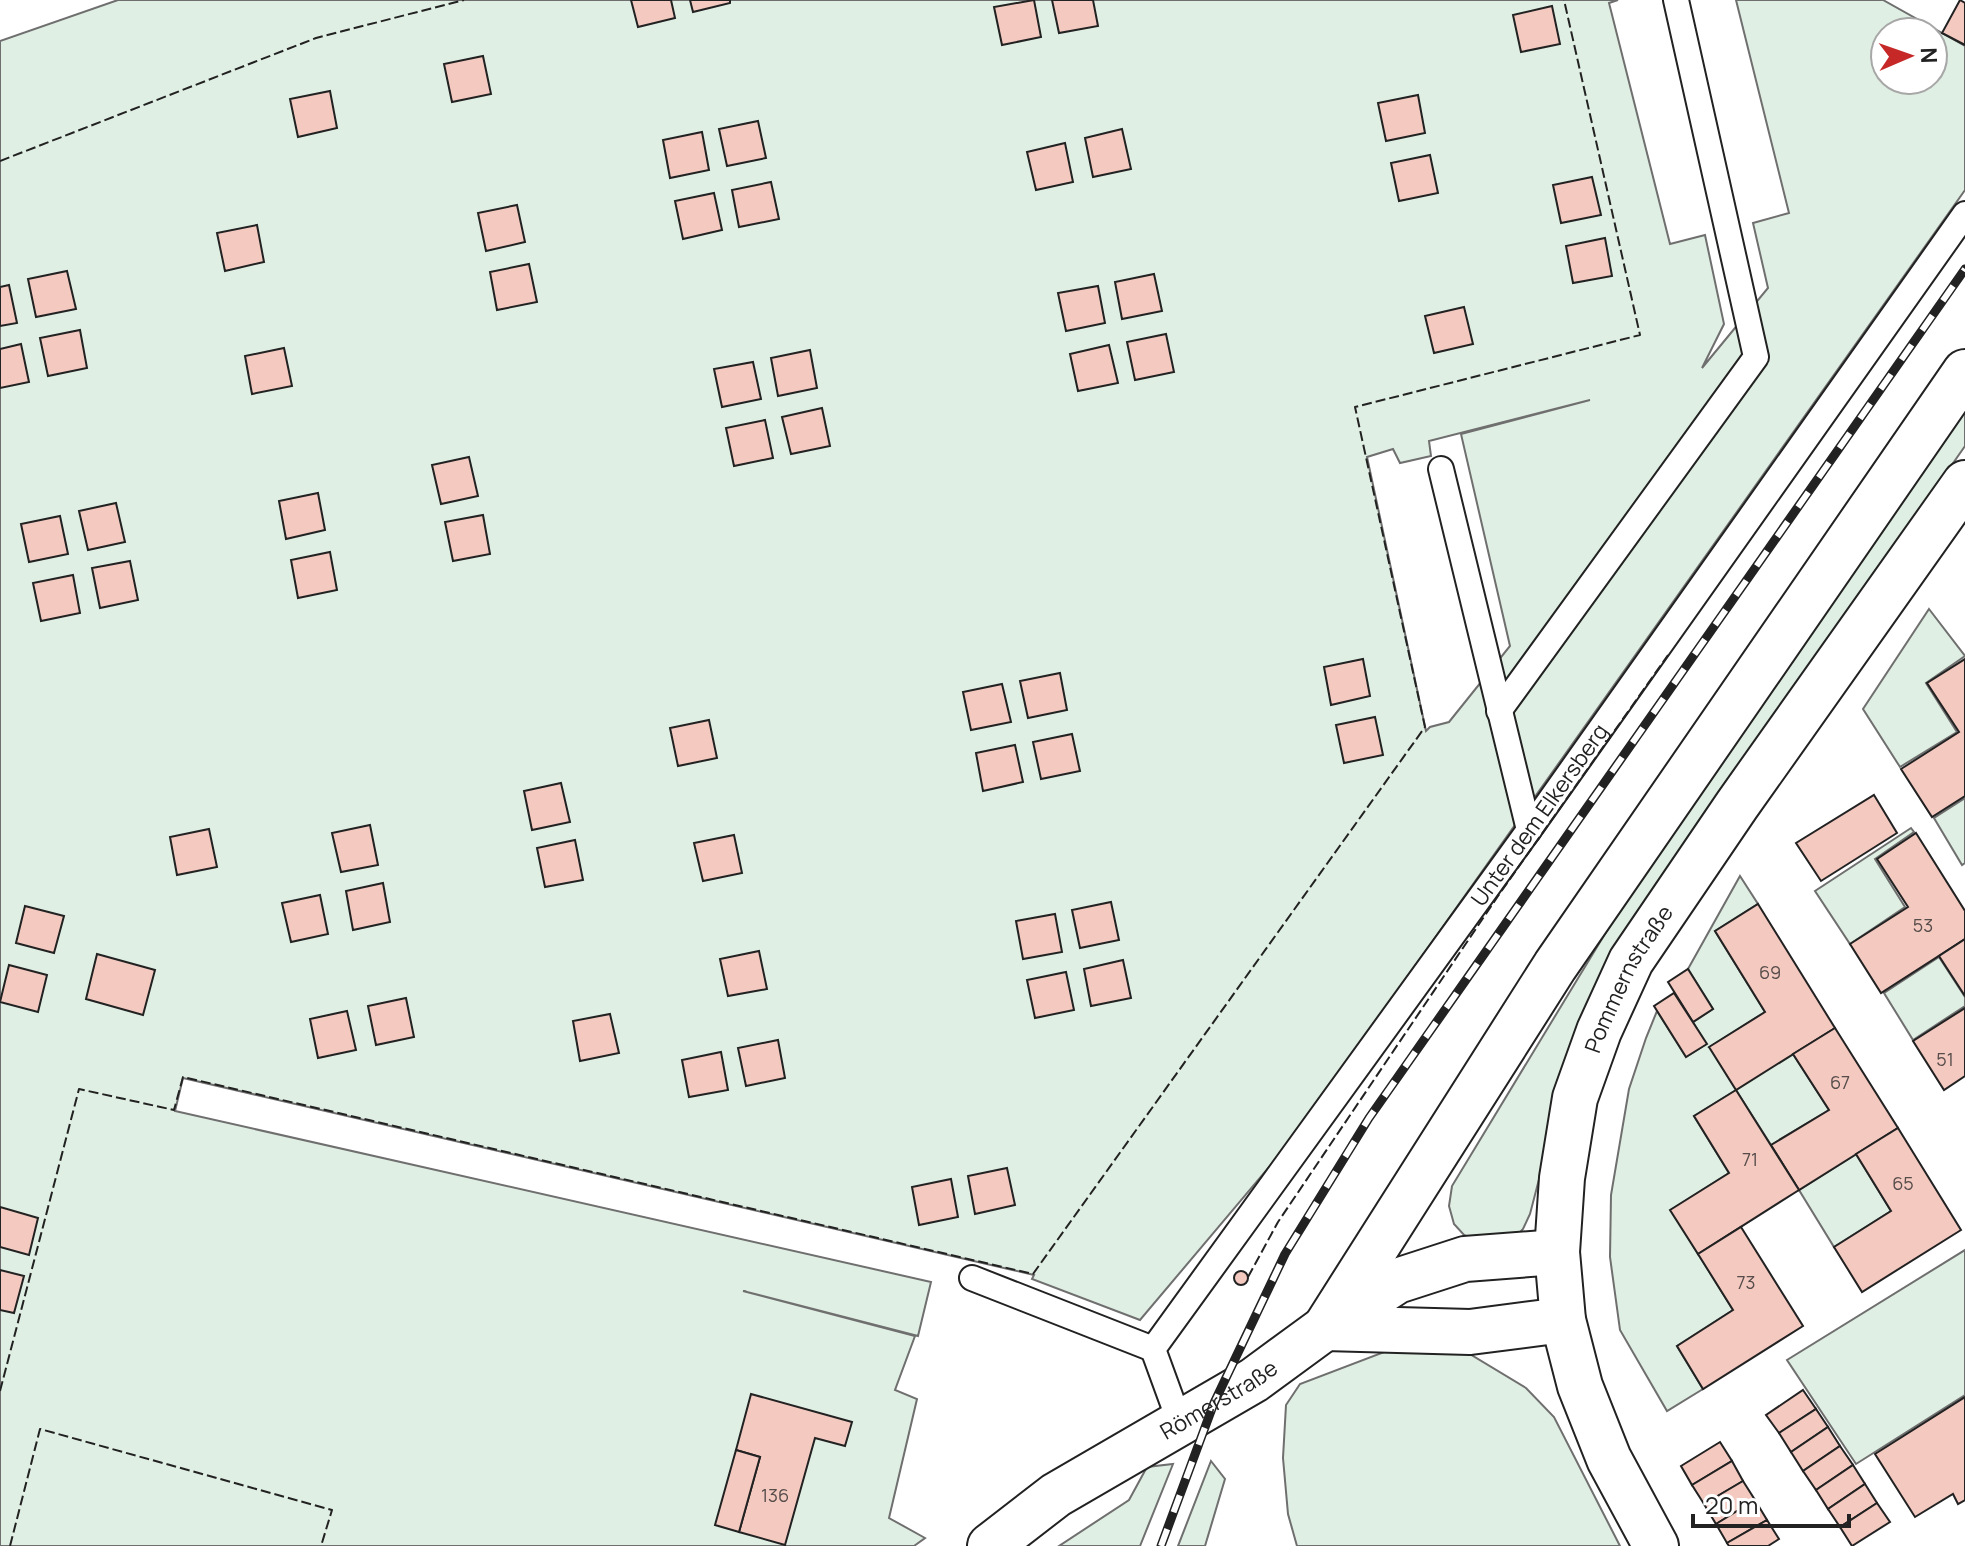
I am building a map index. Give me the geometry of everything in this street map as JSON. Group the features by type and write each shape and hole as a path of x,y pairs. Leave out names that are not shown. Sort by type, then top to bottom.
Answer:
{"street":[{"path":"1325,1328 1555,966 1965,372"},
{"name":"Pommernstraße","path":"1656,1546 1609,1459 1580,1386 1563,1320 1557,1252 1562,1178 1575,1098 1599,1031 1631,961 1737,805 1965,483"},
{"name":"Römerstraße","path":"990,1546 1056,1495 1254,1380 1397,1281 1465,1259 1557,1252"},
{"path":"1325,1328 1470,1332 1563,1320"}],"lane":[{"path":"1499,711 1756,357 1676,0"},
{"name":"Unter dem Elkersberg","path":"1153,1349 1529,830 1965,214"},
{"path":"1441,469 1529,830"},
{"path":"972,1278 1153,1349 1180,1423"}],"green space":[{"path":"118,0 1618,0 1609,3 1670,244 1705,235 1724,324 1702,368 1768,288 1753,223 1789,213 1736,0 1883,0 1912,16 1869,16 1869,96 1949,96 1949,37 1965,46 1965,190 1291,1141 1140,1320 1032,1279 1034,1275 183,1078 175,1111 931,1282 918,1336 743,1291 915,1336 895,1390 917,1399 889,1518 925,1538 914,1546 0,1546 0,41","holes":["1590,400 1461,434 1510,646 1449,722 1426,731 1367,457 1393,449 1400,463 1431,456 1429,441"]},
{"path":"1965,409 1965,446 1616,946 1575,1041 1530,1214 1523,1229 1514,1239 1479,1242 1464,1235 1454,1224 1449,1206 1452,1186 1617,914"},
{"path":"1929,609 1965,656 1926,683 1957,732 1900,767 1863,709"},
{"path":"1965,798 1965,863 1962,865 1934,818"},
{"path":"1911,828 1914,832 1875,859 1905,907 1850,944 1815,891"},
{"path":"1740,876 1758,904 1715,931 1765,1012 1710,1047 1793,1054 1829,1110 1771,1145 1736,1090 1694,1116 1729,1173 1671,1210 1733,1310 1677,1346 1703,1389 1667,1411 1620,1330 1610,1257 1611,1195 1629,1089 1657,1011 1686,1057 1706,1044 1693,1022 1713,1009 1688,969"},
{"path":"1939,957 1965,997 1965,1006 1913,1040 1884,993"},
{"path":"1856,1154 1891,1211 1834,1247 1799,1190"},
{"path":"1965,1250 1965,1395 1856,1464 1787,1360"},
{"path":"1405,1344 1468,1353 1526,1388 1554,1417 1620,1546 1297,1546 1288,1514 1283,1458 1286,1405 1300,1384"},
{"path":"1211,1461 1225,1479 1205,1546 1178,1546"},
{"path":"1173,1464 1140,1546 1059,1546 1129,1500 1147,1467"}],"building":[{"path":"631,0 671,0 675,18 638,27"},
{"path":"690,0 730,0 730,3 693,12"},
{"path":"1034,0 1041,37 1002,45 994,7"},
{"path":"1052,0 1093,0 1098,26 1059,33"},
{"path":"1960,0 1965,3 1965,45 1949,37 1949,20"},
{"path":"1552,6 1560,44 1521,52 1513,15"},
{"path":"483,56 491,94 452,102 444,64"},
{"path":"330,91 337,128 298,137 290,99"},
{"path":"1418,95 1425,133 1386,141 1378,103"},
{"path":"758,121 766,158 727,166 719,129"},
{"path":"1122,129 1131,169 1093,177 1085,138"},
{"path":"702,132 709,170 670,178 663,140"},
{"path":"1065,143 1073,182 1036,190 1027,152"},
{"path":"1430,155 1438,193 1399,201 1391,163"},
{"path":"1592,177 1601,215 1561,223 1553,185"},
{"path":"771,182 779,219 739,227 732,190"},
{"path":"714,193 722,230 683,239 675,201"},
{"path":"517,205 525,242 486,251 478,213"},
{"path":"257,225 264,262 225,271 217,233"},
{"path":"1605,238 1612,276 1573,283 1566,246"},
{"path":"529,264 537,302 497,310 490,272"},
{"path":"67,271 76,309 36,317 28,279"},
{"path":"1154,274 1162,311 1122,319 1115,282"},
{"path":"9,285 17,323 0,326 0,287"},
{"path":"1098,286 1105,323 1066,331 1058,293"},
{"path":"1464,307 1473,344 1434,353 1425,316"},
{"path":"80,330 87,368 48,376 40,338"},
{"path":"1166,334 1174,372 1135,380 1127,342"},
{"path":"21,344 29,382 0,388 0,349"},
{"path":"1109,345 1118,383 1078,391 1070,354"},
{"path":"284,348 292,386 252,394 245,356"},
{"path":"810,350 817,388 778,396 771,358"},
{"path":"753,362 761,399 722,407 714,369"},
{"path":"822,408 830,446 791,454 782,417"},
{"path":"765,420 773,458 734,466 726,428"},
{"path":"469,457 478,496 441,504 432,465"},
{"path":"318,493 325,530 286,539 279,501"},
{"path":"116,503 125,542 88,550 79,511"},
{"path":"483,515 490,554 453,561 445,522"},
{"path":"60,516 68,554 29,562 21,524"},
{"path":"330,552 337,590 298,598 291,560"},
{"path":"130,561 138,600 100,608 92,568"},
{"path":"73,575 80,613 41,621 33,583"},
{"path":"1363,659 1370,696 1331,705 1324,667"},
{"path":"1965,659 1965,796 1932,817 1901,769 1959,732 1927,683"},
{"path":"1060,673 1067,710 1028,718 1020,681"},
{"path":"1002,684 1011,722 971,730 963,692"},
{"path":"1375,717 1383,755 1344,763 1336,725"},
{"path":"709,720 717,758 678,766 670,728"},
{"path":"1072,734 1080,771 1041,779 1033,742"},
{"path":"1015,745 1023,782 983,791 976,753"},
{"path":"561,783 570,822 532,830 524,791"},
{"path":"1874,795 1897,833 1821,881 1796,843"},
{"path":"370,825 378,865 341,872 332,833"},
{"path":"209,829 217,867 177,875 170,837"},
{"path":"1916,833 1965,911 1965,939 1881,993 1850,944 1908,907 1877,859"},
{"path":"734,835 742,873 703,881 694,843"},
{"path":"575,840 583,880 545,887 537,848"},
{"path":"383,883 390,922 353,930 346,891"},
{"path":"320,895 328,934 291,942 282,903"},
{"path":"1111,902 1119,940 1080,948 1072,910"},
{"path":"1758,904 1835,1028 1736,1090 1709,1047 1765,1012 1715,931"},
{"path":"25,906 64,916 54,953 16,943"},
{"path":"1055,914 1062,952 1023,959 1016,921"},
{"path":"1965,939 1965,996 1939,956"},
{"path":"759,951 767,989 728,996 720,959"},
{"path":"97,954 155,970 143,1015 86,999"},
{"path":"1123,960 1131,998 1091,1006 1084,969"},
{"path":"9,965 47,975 38,1012 0,1002"},
{"path":"1688,969 1713,1009 1693,1022 1668,982"},
{"path":"1066,972 1074,1010 1035,1018 1027,980"},
{"path":"1674,993 1707,1044 1686,1057 1654,1006"},
{"path":"406,998 414,1037 376,1045 368,1006"},
{"path":"1965,1008 1965,1076 1944,1090 1913,1041"},
{"path":"347,1011 356,1050 318,1058 310,1019"},
{"path":"610,1014 619,1053 580,1061 573,1021"},
{"path":"1835,1028 1898,1128 1799,1190 1771,1145 1829,1110 1793,1054"},
{"path":"778,1040 785,1078 746,1086 738,1048"},
{"path":"721,1052 728,1090 689,1097 682,1060"},
{"path":"1736,1090 1799,1190 1698,1254 1670,1210 1729,1173 1694,1116"},
{"path":"1898,1128 1961,1230 1862,1292 1834,1247 1891,1211 1856,1154"},
{"path":"1007,1168 1015,1205 975,1214 968,1176"},
{"path":"951,1179 958,1217 919,1225 912,1187"},
{"path":"0,1207 38,1218 29,1255 0,1247"},
{"path":"1741,1227 1803,1326 1703,1389 1677,1346 1733,1310 1698,1254"},
{"path":"0,1270 24,1276 14,1313 0,1310"},
{"path":"1241,1271 1248,1278 1241,1285 1234,1278"},
{"path":"1803,1390 1816,1409 1779,1433 1766,1415"},
{"path":"751,1394 852,1422 845,1446 815,1438 785,1545 739,1532 760,1457 736,1450"},
{"path":"1965,1397 1965,1500 1958,1504 1953,1494 1915,1517 1875,1454"},
{"path":"1816,1409 1828,1427 1791,1452 1779,1433"},
{"path":"1828,1427 1840,1446 1803,1471 1791,1452"},
{"path":"1720,1442 1732,1461 1692,1485 1681,1466"},
{"path":"1840,1446 1853,1465 1816,1490 1803,1471"},
{"path":"736,1450 760,1457 739,1532 715,1525"},
{"path":"1732,1461 1743,1481 1704,1504 1692,1485"},
{"path":"1853,1465 1865,1484 1828,1509 1816,1490"},
{"path":"1743,1481 1755,1500 1716,1524 1704,1504"},
{"path":"1865,1484 1877,1503 1840,1527 1828,1509"},
{"path":"1755,1500 1767,1520 1727,1543 1716,1524"},
{"path":"1877,1503 1890,1522 1852,1546 1840,1527"},
{"path":"1767,1520 1779,1539 1768,1546 1729,1546 1727,1543"}],"railway":[{"path":"1161,1546 1214,1403 1285,1254 1369,1118 1965,269"}],"fence":[{"path":"0,161 316,38 464,0"},
{"path":"0,1391 79,1089 174,1110 183,1077 1033,1274 1425,727 1355,407 1640,335 1564,0"},
{"path":"1248,1277 1278,1222 1498,896 1668,655"},
{"path":"10,1546 40,1429 332,1510 321,1546"}]}
